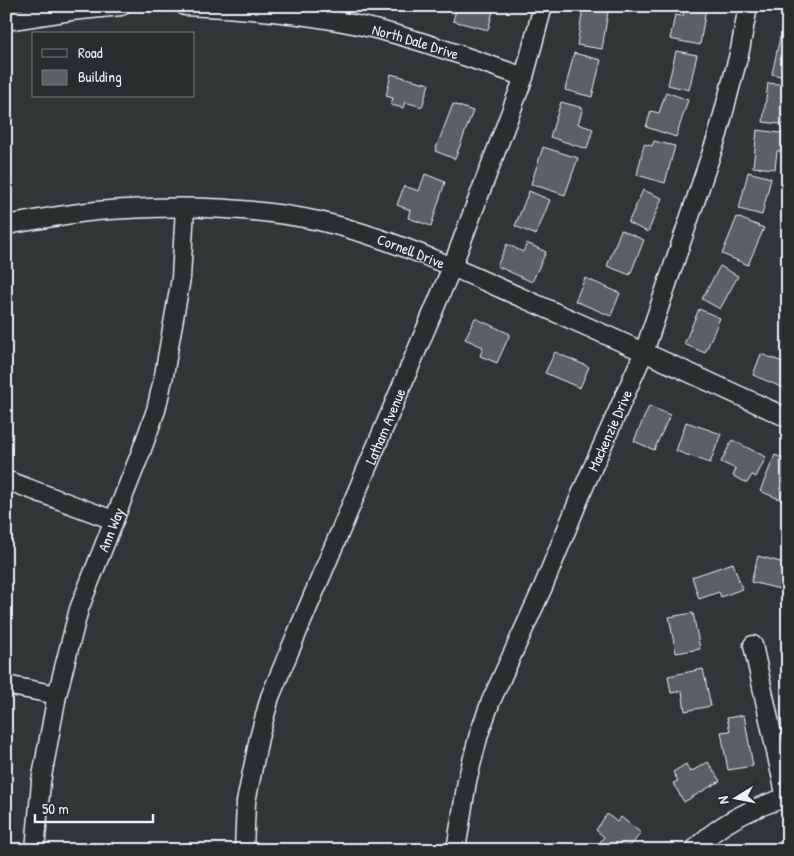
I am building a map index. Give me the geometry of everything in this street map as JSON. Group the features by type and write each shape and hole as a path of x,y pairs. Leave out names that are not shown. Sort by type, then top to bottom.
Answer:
{"street":[{"path":"6,22 121,6"},
{"name":"North Dale Drive","path":"185,6 234,8 338,21 413,39 524,77"},
{"name":"Latham Avenue","path":"244,850 246,802 259,738 270,697 452,267 524,77 543,6"},
{"name":"Mackenzie Drive","path":"456,850 467,781 479,734 491,701 543,587 584,487 644,352 718,134 740,50 748,6"},
{"name":"Cornell Drive","path":"6,225 96,211 185,208 261,212 317,221 376,238 452,267 788,418"},
{"name":"Ann Way","path":"35,850 41,782 56,695 79,609 156,410 181,278 185,208"},
{"path":"6,480 113,520"},
{"path":"694,850 713,833 735,818 787,797 753,646"},
{"path":"6,685 56,695"}],"building":[{"path":"457,6 494,7 488,30 453,21"},
{"path":"685,6 706,8 700,45 670,39 675,15 683,16"},
{"path":"788,6 788,30 781,28"},
{"path":"583,8 608,12 602,49 577,45"},
{"path":"780,37 788,39 788,78 772,74"},
{"path":"676,51 697,55 689,90 668,85"},
{"path":"574,53 601,60 592,97 565,90"},
{"path":"391,74 429,84 422,107 405,102 403,108 391,105 393,98 386,96"},
{"path":"768,83 788,85 788,125 763,122"},
{"path":"666,92 688,100 676,137 646,127 651,111 659,113"},
{"path":"561,102 583,108 578,124 593,129 587,149 550,137"},
{"path":"453,104 473,111 455,159 435,151"},
{"path":"757,130 788,134 788,152 777,151 775,169 753,167"},
{"path":"654,141 675,146 665,183 637,175 644,144 652,146"},
{"path":"543,147 578,158 565,195 531,184"},
{"path":"748,172 771,178 762,215 739,209"},
{"path":"425,174 445,182 431,226 408,218 410,210 397,205 404,186 419,191"},
{"path":"643,190 662,198 648,232 628,223"},
{"path":"529,191 550,200 536,235 515,226"},
{"path":"737,217 764,228 748,265 722,254"},
{"path":"621,230 644,240 630,275 607,266"},
{"path":"527,243 546,252 532,282 497,266 507,244 523,252"},
{"path":"720,266 738,276 720,309 702,299"},
{"path":"585,278 620,293 611,316 575,301"},
{"path":"699,309 720,318 705,353 684,344"},
{"path":"475,318 510,334 497,363 480,356 483,347 465,339"},
{"path":"555,352 589,367 580,388 545,373"},
{"path":"761,354 788,364 788,390 753,375"},
{"path":"649,406 670,415 654,450 634,441"},
{"path":"686,422 721,434 710,463 676,451"},
{"path":"732,440 766,457 756,477 752,475 747,483 733,476 736,469 721,462"},
{"path":"775,455 788,460 788,491 784,501 760,491"},
{"path":"758,556 788,564 788,591 751,582"},
{"path":"733,563 742,589 721,597 719,592 699,599 692,577"},
{"path":"693,613 700,649 676,653 669,617"},
{"path":"703,669 711,706 685,711 682,691 671,693 668,676"},
{"path":"744,715 753,766 728,770 721,732 730,731 727,718"},
{"path":"708,762 720,781 684,802 673,783 678,781 673,772 686,764 690,772"},
{"path":"607,814 617,822 621,817 641,833 627,850 594,850 604,837 596,830"}]}
